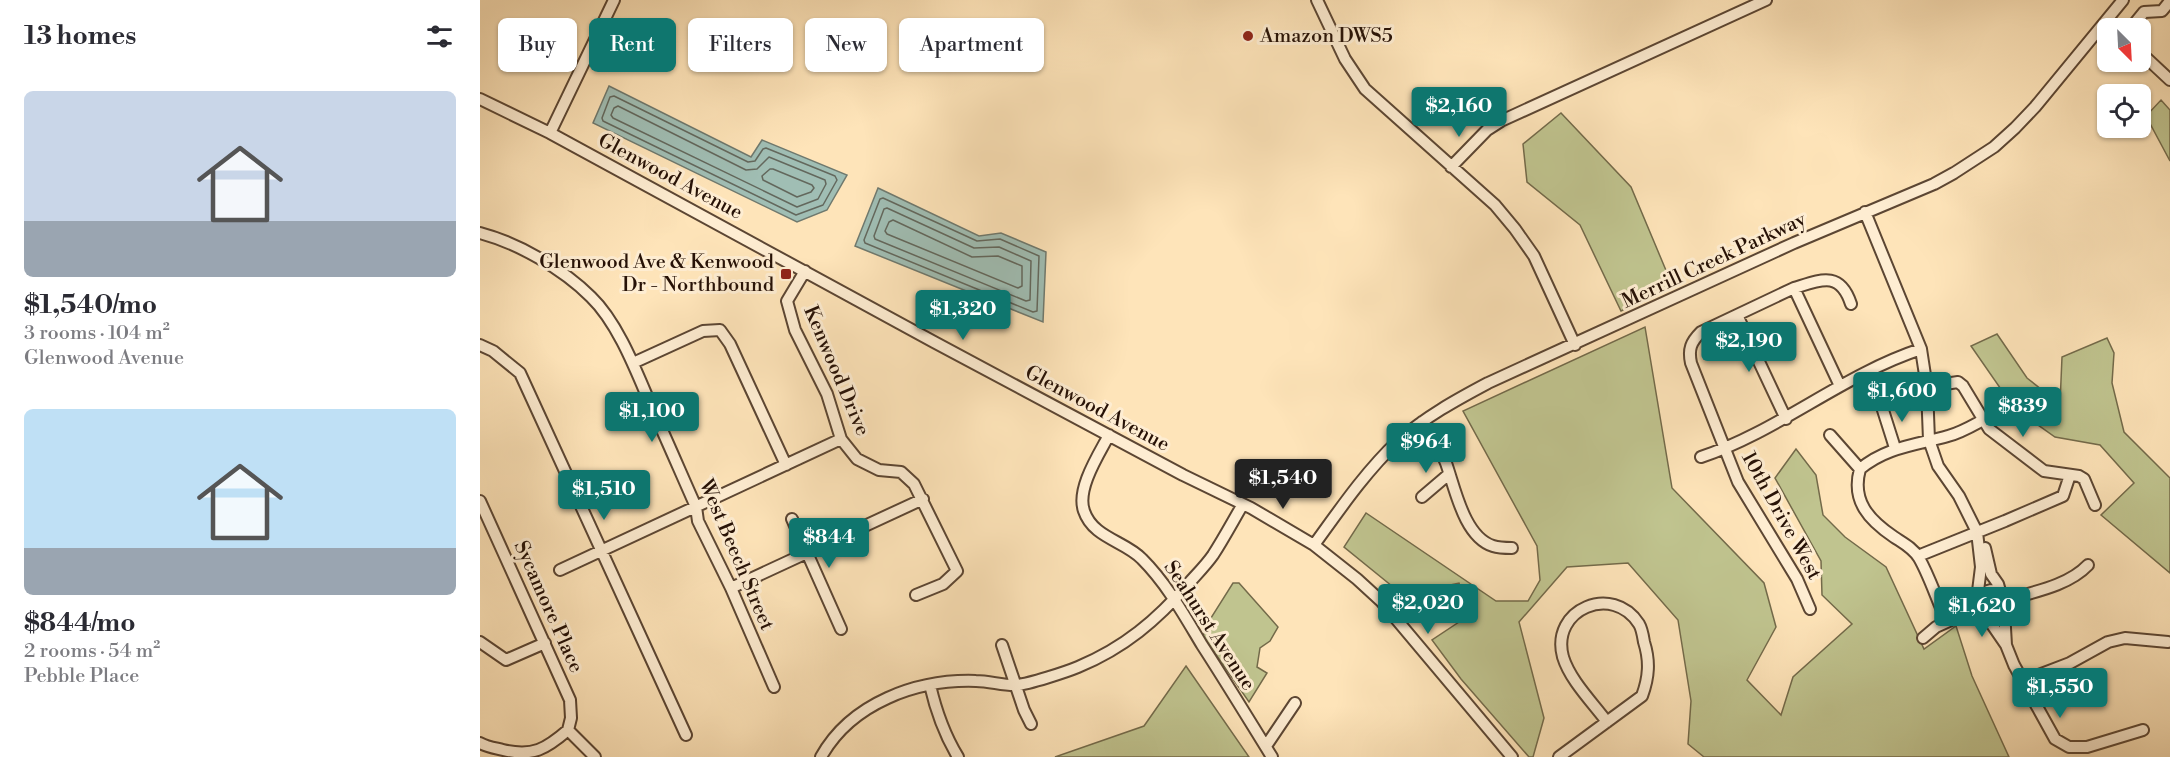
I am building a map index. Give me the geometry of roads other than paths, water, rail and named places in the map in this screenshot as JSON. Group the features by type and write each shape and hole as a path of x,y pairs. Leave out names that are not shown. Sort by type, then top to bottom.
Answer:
{"street":[{"path":"550,133 614,0"},
{"path":"1317,0 1345,60 1365,89 1495,205 1515,229 1534,256 1575,345"},
{"path":"1451,167 1487,130 1501,121 1766,0"},
{"name":"Merrill Creek Parkway","path":"1314,545 1384,455 1422,422 1451,402 1488,383 1865,212 1934,184 1994,147 2036,107 2123,0"},
{"path":"2139,18 2144,12 2166,15 2170,1"},
{"path":"2151,60 2169,74"},
{"name":"Glenwood Avenue","path":"480,99 550,133 1109,435 1243,504 1314,545 1381,601 1512,757"},
{"path":"1865,212 1921,349 1927,388 1929,440 1938,466 1959,496 1983,540 1991,574 1998,584 2003,601 2006,645"},
{"name":"West Beech Street","path":"480,233 522,249 554,268 592,297 615,330 633,363 696,507 698,521 731,588 774,687"},
{"name":"Kenwood Drive","path":"805,271 787,301 795,330 827,394 842,439 857,459 879,470 901,472 914,484 924,500 957,571 943,584 915,595"},
{"path":"1786,418 1737,315 1794,288 1826,278 1843,287 1851,304"},
{"path":"1794,288 1840,386"},
{"name":"10th Drive West","path":"1737,315 1701,332 1694,339 1688,352 1738,482 1797,579 1810,609"},
{"path":"633,363 703,331 720,330 730,344 786,465"},
{"path":"480,345 493,351 520,373 686,735"},
{"path":"1701,457 1725,449 1786,418 1894,357 1921,349"},
{"path":"1945,384 1958,382 1963,386 1989,429 2034,465 2044,471 2084,479 2096,505"},
{"path":"1882,407 1895,448"},
{"path":"1947,621 1918,556 1879,526 1867,513 1857,494 1856,483 1860,469 1872,459 1895,448 1950,436 1983,420"},
{"path":"1422,422 1446,461 1457,497 1474,532 1482,541 1495,547 1512,548"},
{"name":"Seahurst Avenue","path":"1109,435 1089,474 1082,497 1084,511 1094,527 1135,552 1174,600 1272,757"},
{"path":"1830,435 1860,469"},
{"path":"560,570 842,439"},
{"path":"1422,497 1449,474"},
{"path":"1918,556 2062,495 2070,475"},
{"path":"731,588 924,500"},
{"name":"Sycamore Place","path":"480,501 570,700 571,718 568,730"},
{"path":"820,757 846,724 898,692 930,685 975,681 1017,685 1076,668 1111,652 1134,637 1174,600 1212,557 1243,504"},
{"path":"792,519 841,629"},
{"path":"1977,532 1981,567 1978,591 1981,607 2006,645 2014,665 2055,739 2069,747 2087,747 2143,730"},
{"path":"1981,607 1993,616 2003,601 2045,589 2080,573 2088,565"},
{"path":"1923,638 1935,627 1981,607 1987,591 2003,601"},
{"path":"1560,757 1642,696 1647,680 1649,667 1639,624 1617,606 1602,602 1580,610 1563,629 1561,642 1568,668 1607,722"},
{"path":"2023,681 2070,663 2108,642 2125,638 2168,642"},
{"path":"480,642 506,660 545,643"},
{"path":"1002,645 1031,724"},
{"path":"930,685 945,737 958,757"},
{"path":"1266,746 1295,703"},
{"path":"480,742 513,755 531,753 550,745 568,730 595,757"}],"water":[{"path":"609,86 751,157 762,140 847,175 827,210 797,222 593,123"},
{"path":"878,188 979,236 1001,233 1046,252 1043,322 855,246"}],"place":[{"name":"Amazon DWS5","path":"1248,36"},
{"name":"Glenwood Ave & Kenwood Dr - Northbound","path":"786,274"}]}
